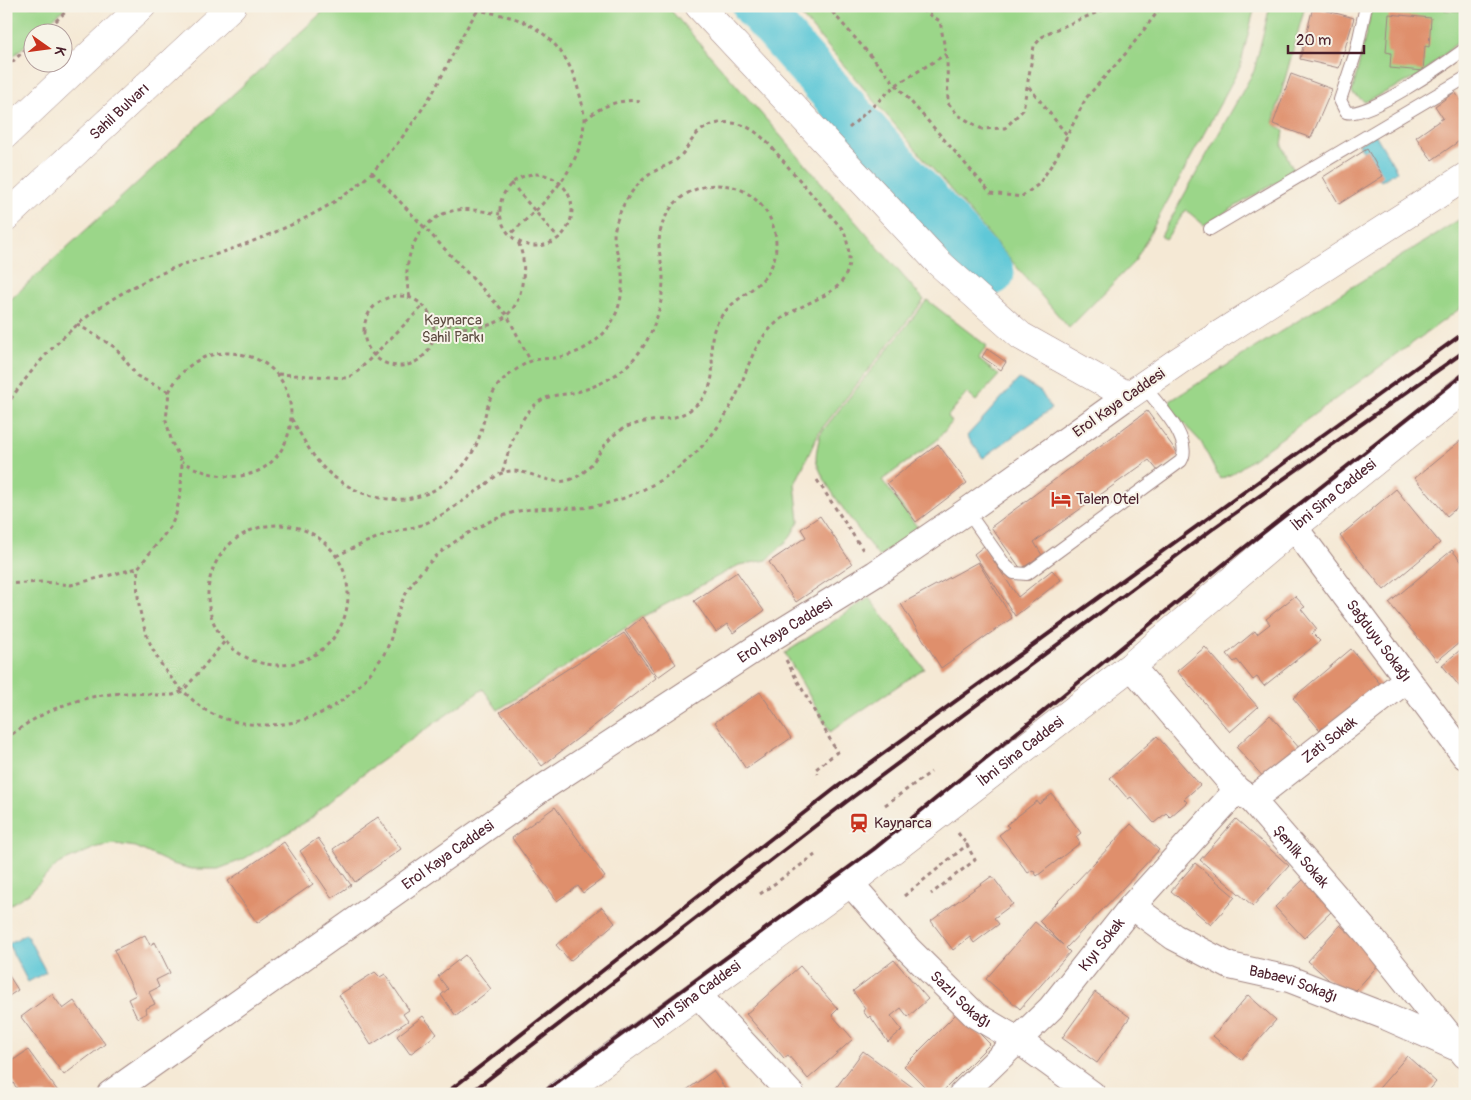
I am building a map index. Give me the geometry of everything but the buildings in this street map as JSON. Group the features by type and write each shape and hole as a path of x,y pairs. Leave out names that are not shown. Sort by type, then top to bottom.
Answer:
{"main road":[{"path":"6,134 142,6"},
{"name":"Sahil Bulvarı","path":"6,217 232,6"},
{"path":"699,6 947,270 1021,336 1136,391"},
{"name":"Erol Kaya Caddesi","path":"1136,391 1465,177"},
{"name":"İbni Sina Caddesi","path":"560,1094 850,883 1131,666 1294,527 1465,388"}],"street":[{"name":"Erol Kaya Caddesi","path":"110,1094 541,789 773,637 876,574 1136,391"},
{"name":"Sağduyu Sokağı","path":"1294,527 1406,680 1465,756"},
{"name":"Şenlik Sokak","path":"1131,666 1368,934 1463,1052"},
{"name":"Zati Sokak","path":"1245,795 1406,680"},
{"name":"Kıyı Sokak","path":"962,1094 1051,1008 1132,906 1245,795"},
{"name":"Sazlı Sokağı","path":"850,883 909,950 975,1015 1019,1041 1092,1094"},
{"name":"Babaevi Sokağı","path":"1132,906 1174,937 1230,966 1289,979 1387,1016 1463,1052"},
{"path":"698,995 791,1094"}],"lane":[{"path":"1366,6 1356,52 1340,100 1346,112 1355,114 1397,94 1465,49"},
{"path":"1210,229 1465,78"},
{"path":"967,511 1006,565 1014,573 1028,574 1181,461 1185,455 1182,437 1136,391"}],"path":[{"path":"55,22 72,6"},
{"path":"460,6 525,22 553,41 573,74 582,104 584,120 579,147 560,184 535,212 509,235"},
{"path":"6,406 64,334 119,295 162,273 276,232 340,197 372,172 433,92 460,39 481,6"},
{"path":"827,6 991,193 1020,197 1039,184 1086,98 1127,52 1162,6"},
{"path":"915,6 940,21 946,54 948,103 958,115 982,129 1005,128 1023,110 1028,87 1029,64 1034,46 1045,34 1112,6"},
{"path":"6,68 22,53"},
{"path":"853,125 896,85 946,54"},
{"path":"6,78 13,92"},
{"path":"1028,87 1067,135"},
{"path":"584,120 596,110 612,102 644,101"},
{"path":"138,568 138,594 146,637 163,670 203,708 216,715 249,724 285,725 317,716 333,708 360,682 383,655 391,640 397,613 410,590 423,570 448,546 484,524 511,513 535,509 597,506 644,490 669,475 700,451 722,422 737,394 754,350 772,327 804,304 829,294 840,286 849,260 848,243 844,231 760,135 738,123 717,123 707,126 693,137 675,160 634,187 620,214 614,232 622,270 622,289 619,303 607,330 592,344 576,352 564,357 531,362 498,384 484,414 474,450 454,476 434,491 404,500 393,501 370,496 332,475 321,464 292,418"},
{"path":"372,172 507,315 531,362"},
{"path":"534,174 546,175 560,184 571,201 572,213 568,225 558,238 540,246 518,242 509,235 500,214 500,203 511,183 521,176 534,174"},
{"path":"511,183 558,238"},
{"path":"336,556 389,533 411,529 432,521 502,473 519,472 556,481 572,480 592,463 617,432 642,421 681,416 704,396 713,374 712,339 715,327 730,306 762,282 775,259 776,235 771,221 755,198 744,190 731,186 706,186 687,193 670,208 665,215 660,234 659,247 663,278 660,308 650,336 637,355 608,380 584,390 549,396 532,408 518,431 502,473"},
{"path":"410,297 407,289 407,264 415,239 425,228 438,217 458,210 500,214"},
{"path":"432,319 444,324 469,328 491,324 507,315 516,304 524,276 523,256 518,242"},
{"path":"398,295 410,297 424,306 432,319 434,335 424,356 414,362 392,366 382,362 366,345 364,334 369,312 376,304 386,298 398,295"},
{"path":"277,374 346,378 355,374 373,354 424,306"},
{"path":"77,324 116,348 137,376 169,392"},
{"path":"6,584 44,582 71,585 138,568 160,542 176,514 181,490 182,462 172,443 166,420 169,392 181,372 190,364 210,355 232,353 245,355 266,365 277,374 287,390 292,418 289,433 280,450 258,471 240,477 222,478 207,474 182,462"},
{"path":"817,480 870,560 876,574"},
{"path":"284,525 307,530 326,543 340,561 348,583 348,606 342,628 328,646 308,659 286,666 268,666 249,660 225,641 212,620 208,601 209,582 215,564 226,548 240,536 261,527 284,525"},
{"path":"773,637 837,752 816,769 818,774"},
{"path":"6,740 44,713 71,703 105,695 132,693 158,696 173,695 183,691 225,641"},
{"path":"884,805 931,772"},
{"path":"904,896 966,845 975,860 931,894"},
{"path":"760,894 815,855"}],"green space":[{"path":"6,6 67,6 50,22 22,22 22,48 6,63"},
{"name":"Kaynarca Sahil Parkı","path":"329,6 667,6 924,300 819,432 795,484 799,521 789,539 767,560 739,565 644,616 498,710 483,689 360,776 309,820 242,860 218,869 192,869 172,864 136,847 115,844 97,847 58,864 29,893 6,907 6,296 11,299"},
{"path":"793,6 1255,6 1240,67 1135,261 1069,328"},
{"path":"1270,6 1305,6 1273,123 1284,131 1282,145 1294,172 1204,225 1186,210 1166,239 1161,236 1254,71"},
{"path":"1370,6 1445,6 1445,10 1465,11 1465,36 1419,76 1365,102 1352,93 1369,21"},
{"path":"1465,216 1465,305 1232,474 1220,479 1201,442 1170,409 1170,401"},
{"path":"927,300 987,346 978,359 999,375 976,401 967,393 948,416 952,422 936,441 882,480 918,528 879,557 825,480 816,458 817,449 820,434"},
{"path":"869,598 924,668 830,732 785,653"}],"water":[{"path":"1375,134 1397,171 1381,181 1359,144"},
{"path":"1019,379 1041,392 1051,409 983,458 967,436"},
{"path":"26,934 46,972 28,982 8,944"}],"waterway":[{"path":"755,6 992,273"}],"railway":[{"path":"445,1094 837,787 1465,332"},
{"path":"469,1094 846,802 1214,528 1465,351"},
{"path":"541,1094 874,849 1235,555 1465,373"}],"place":[{"name":"Talen Otel","path":"1061,499"},
{"name":"Kaynarca","path":"859,823"}]}
